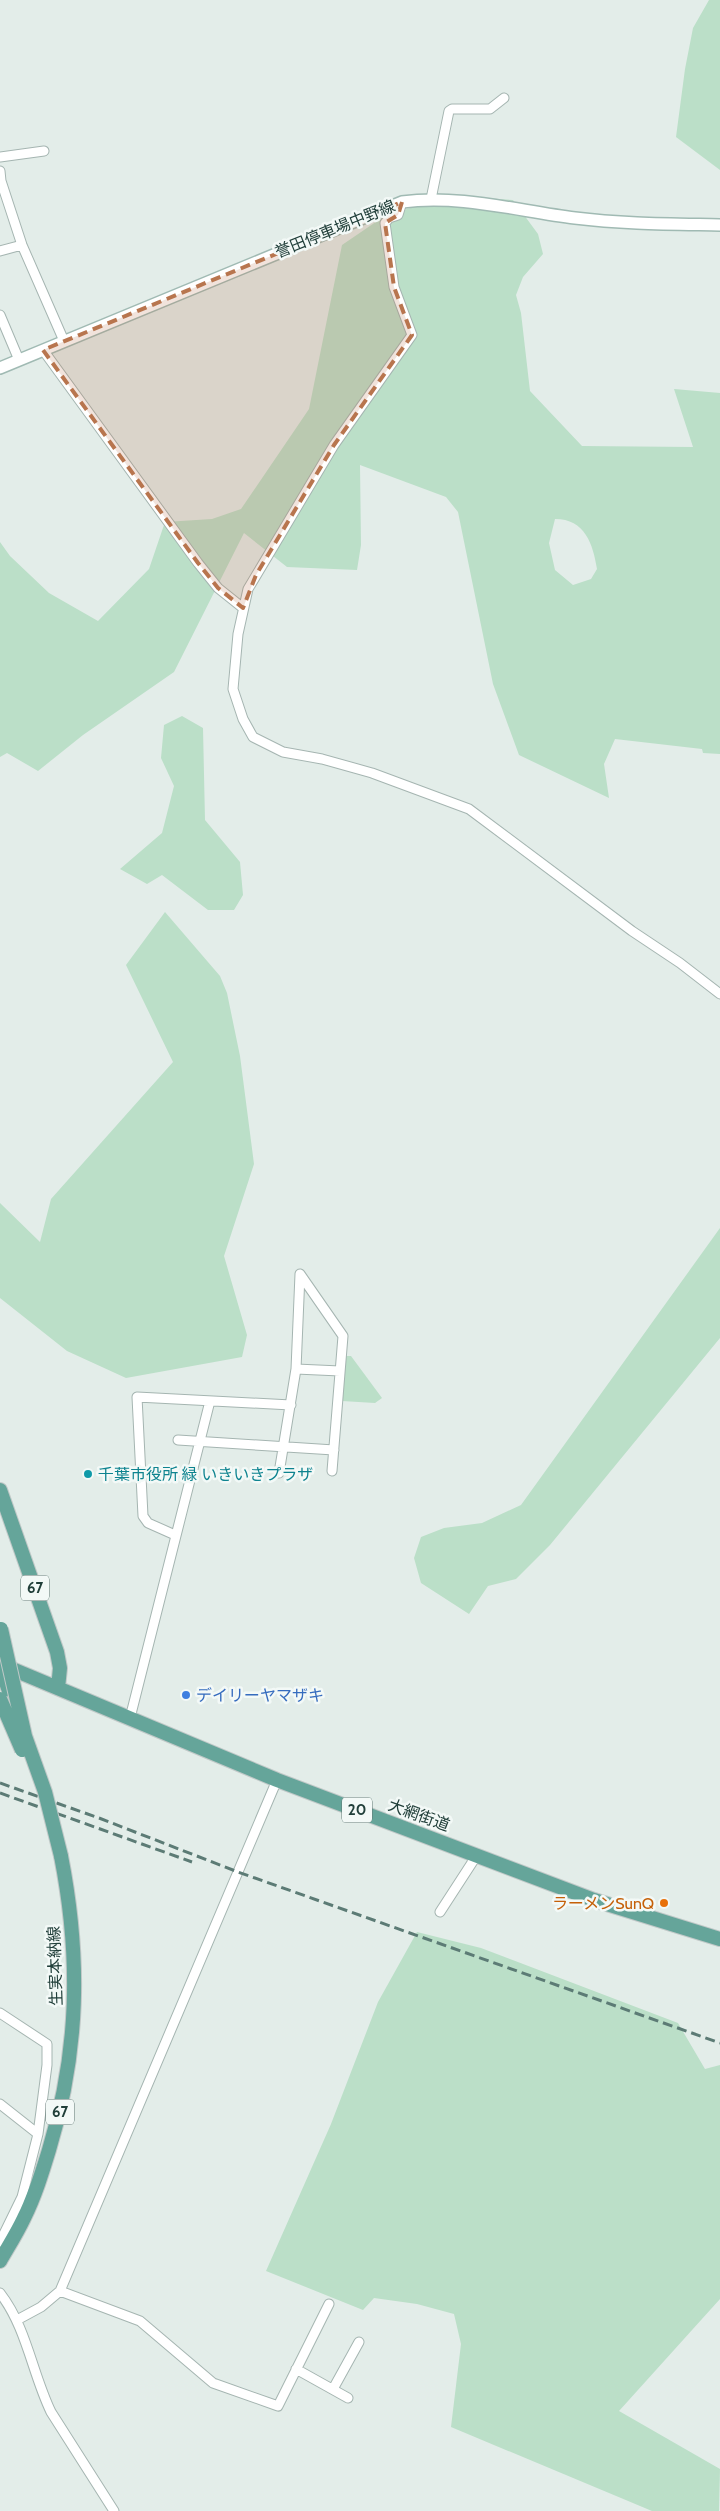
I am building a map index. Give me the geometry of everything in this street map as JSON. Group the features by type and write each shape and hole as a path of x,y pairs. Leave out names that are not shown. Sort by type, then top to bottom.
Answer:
{"main road":[{"name":"誉田停車場中野線","path":"0,368 402,202 431,199 460,201 586,219 720,225"},
{"name":"67","path":"0,1490 58,1652 60,1668 58,1688"},
{"path":"1,1626 25,1736"},
{"name":"大網街道","path":"0,1665 277,1780 594,1900 720,1939"},
{"name":"生実本納線","path":"0,1665 45,1792 67,1886 74,1952 74,2031 58,2118 24,2219 0,2261"},
{"path":"0,1699 30,1771 61,1856"}],"street":[{"path":"431,199 449,111 452,109 490,109 504,98"},
{"path":"0,157 44,152"},
{"path":"0,171 1,181 22,245 64,341"},
{"path":"402,202 398,214 389,218 385,223 394,287 412,335 334,444 248,590 243,608 233,689 243,720 253,737 283,752 322,759 372,773 469,809 720,994"},
{"path":"0,251 22,245"},
{"path":"0,315 19,360"},
{"path":"43,350 198,563 218,588 243,608"},
{"path":"279,1473 296,1369 300,1274 343,1336 332,1471"},
{"path":"296,1369 340,1371"},
{"path":"175,1535 148,1523 143,1516 137,1397 291,1405"},
{"path":"130,1718 210,1401"},
{"path":"178,1440 334,1450"},
{"path":"17,2320 41,2307 60,2291 277,1780"},
{"path":"440,1912 477,1855"},
{"path":"0,2013 47,2044 47,2065 38,2134 22,2197 0,2242"},
{"path":"0,2104 38,2134"},
{"path":"60,2291 140,2321 213,2383 278,2406 329,2304"},
{"path":"0,2293 17,2320 43,2396 114,2511"},
{"path":"333,2389 359,2342"},
{"path":"296,2369 348,2398"}],"highlighted area":[{"path":"402,202 398,215 385,223 394,287 412,335 334,445 256,575 243,608 218,588 198,563 43,350"}],"green space":[{"path":"709,0 720,0 720,170 676,137 685,69 693,28"},
{"path":"452,196 513,200 538,234 543,254 523,277 516,295 521,313 530,391 582,446 693,447 674,389 720,393 720,754 703,753 702,749 615,739 604,764 609,798 519,755 493,684 458,512 446,497 360,465 361,545 357,570 287,567 244,533 174,672 83,735 38,771 7,753 0,757 0,542 10,556 49,593 98,621 149,569 165,522 212,519 241,509 309,409 342,245 386,215","holes":["555,519 574,523 586,535 593,551 597,569 591,579 573,585 555,570 549,543"]},
{"path":"182,716 203,728 205,820 240,862 243,895 234,910 208,910 162,875 147,884 120,869 162,833 174,786 161,758 164,725"},
{"path":"165,912 220,976 227,993 240,1056 254,1164 224,1256 247,1335 242,1357 126,1378 67,1351 0,1298 0,1203 40,1242 51,1199 173,1062 126,965"},
{"path":"720,1228 720,1338 550,1545 516,1579 488,1586 469,1614 421,1583 414,1558 421,1537 444,1528 482,1523 521,1505"},
{"path":"345,1356 351,1356 382,1398 375,1403 342,1401"},
{"path":"417,1932 481,1948 678,2023 705,2069 720,2065 720,2299 619,2411 720,2469 719,2511 652,2511 451,2427 461,2344 454,2314 417,2304 374,2298 363,2310 266,2271 331,2124 378,2002"}],"railway":[{"path":"0,1783 99,1818 238,1872 720,2043"},
{"path":"0,1793 192,1862"}],"place":[{"name":"千葉市役所 緑 いきいきプラザ","path":"88,1474"},
{"name":"デイリーヤマザキ","path":"186,1695"},
{"name":"ラーメンSunQ","path":"664,1903"}]}
